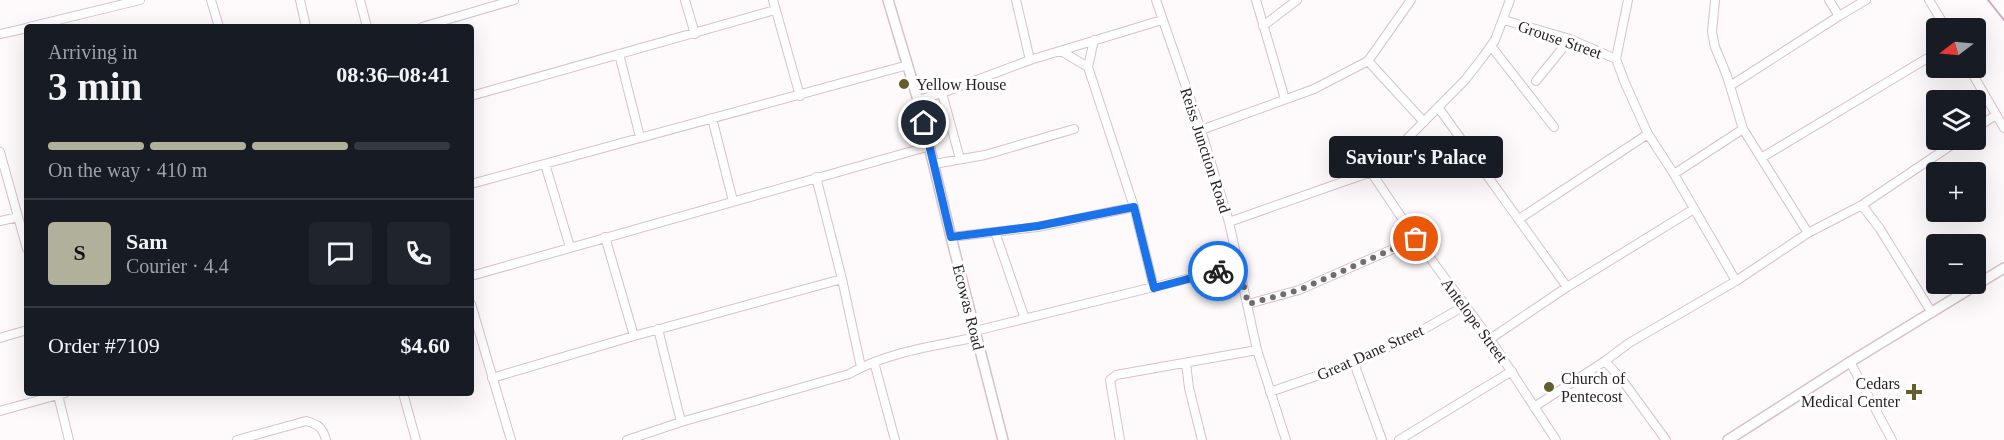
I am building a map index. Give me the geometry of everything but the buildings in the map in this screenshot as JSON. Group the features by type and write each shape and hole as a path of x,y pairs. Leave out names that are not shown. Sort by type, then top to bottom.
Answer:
{"street":[{"path":"53,24 114,3 140,0"},
{"path":"212,0 218,24"},
{"path":"300,0 305,24"},
{"path":"360,0 366,24"},
{"path":"685,0 695,34"},
{"path":"773,0 800,96"},
{"name":"Ecowas Road","path":"888,0 918,100 1003,440"},
{"path":"1016,0 1030,60"},
{"name":"Reiss Junction Road","path":"1156,0 1201,130 1229,222 1257,350 1286,440"},
{"path":"1256,0 1285,99"},
{"path":"1263,26 1297,0"},
{"path":"1201,130 1314,89 1368,62 1411,0"},
{"path":"1229,222 1371,172 1465,80 1491,45 1504,20 1510,0"},
{"path":"1628,0 1616,59 1639,118 1736,281"},
{"path":"1715,0 1712,32 1715,47 1743,129 1808,233"},
{"path":"1829,0 1839,16"},
{"path":"1730,86 1866,0"},
{"path":"1929,0 1940,18"},
{"path":"432,24 508,1"},
{"path":"474,95 775,10"},
{"path":"918,100 1030,60 1162,20"},
{"name":"Grouse Street","path":"1504,20 1570,39 1616,59"},
{"path":"0,34 24,28"},
{"path":"1536,81 1570,39"},
{"path":"1094,40 1089,67 1134,207 1154,288"},
{"path":"1491,45 1554,127"},
{"path":"1061,51 1089,67"},
{"path":"619,54 640,137"},
{"path":"1761,158 1926,59"},
{"path":"1368,62 1424,122"},
{"path":"474,183 908,65"},
{"path":"1975,78 2004,128"},
{"path":"942,93 960,159"},
{"path":"1438,107 1567,287"},
{"path":"1986,122 1996,115"},
{"path":"712,118 733,201"},
{"path":"934,164 985,155 1074,129"},
{"path":"1674,174 1743,129"},
{"path":"1518,219 1648,134"},
{"path":"474,275 930,146"},
{"path":"1534,407 1662,322 1736,281 1808,233 1862,205 1944,150"},
{"path":"0,152 24,238"},
{"path":"545,164 570,248"},
{"name":"Antelope Street","path":"1371,172 1416,239 1512,371 1553,439"},
{"path":"816,177 861,367"},
{"path":"1862,205 1932,313"},
{"path":"951,237 1038,226 1134,207"},
{"path":"1490,339 1567,287 1694,209"},
{"path":"0,221 18,217"},
{"path":"995,232 1025,319"},
{"path":"605,237 634,336"},
{"path":"1248,304 1299,290 1416,239"},
{"path":"627,440 681,422 849,374 874,362 930,346 1025,319 1239,266"},
{"path":"1728,440 2004,268"},
{"path":"492,378 658,329 842,279"},
{"name":"Great Dane Street","path":"1270,392 1354,363 1412,336 1466,305"},
{"path":"474,315 512,440"},
{"path":"658,329 681,422"},
{"path":"0,338 24,331"},
{"path":"1120,440 1110,380 1116,375 1257,350"},
{"path":"1605,361 1623,381 1666,440"},
{"path":"874,362 895,440"},
{"path":"1850,362 1892,440"},
{"path":"1186,363 1189,388 1202,440"},
{"path":"1354,363 1382,440"},
{"path":"1399,440 1512,371"},
{"path":"0,411 55,396"},
{"path":"62,396 69,440"},
{"path":"404,396 416,440"},
{"path":"239,440 306,421 317,424 326,440"}],"waterway":[{"path":"1988,0 2004,20"}],"way so far":[{"path":"1218,271 1239,266 1248,304 1299,290 1416,239"}],"place":[{"name":"Yellow House","path":"904,84"},
{"name":"Saviour's Palace","path":"1416,239"},
{"name":"Church of Pentecost","path":"1549,387"},
{"name":"Cedars Medical Center","path":"1914,392"}],"route":[{"path":"924,123 951,237 1038,226 1134,207 1154,288 1218,271"}]}
